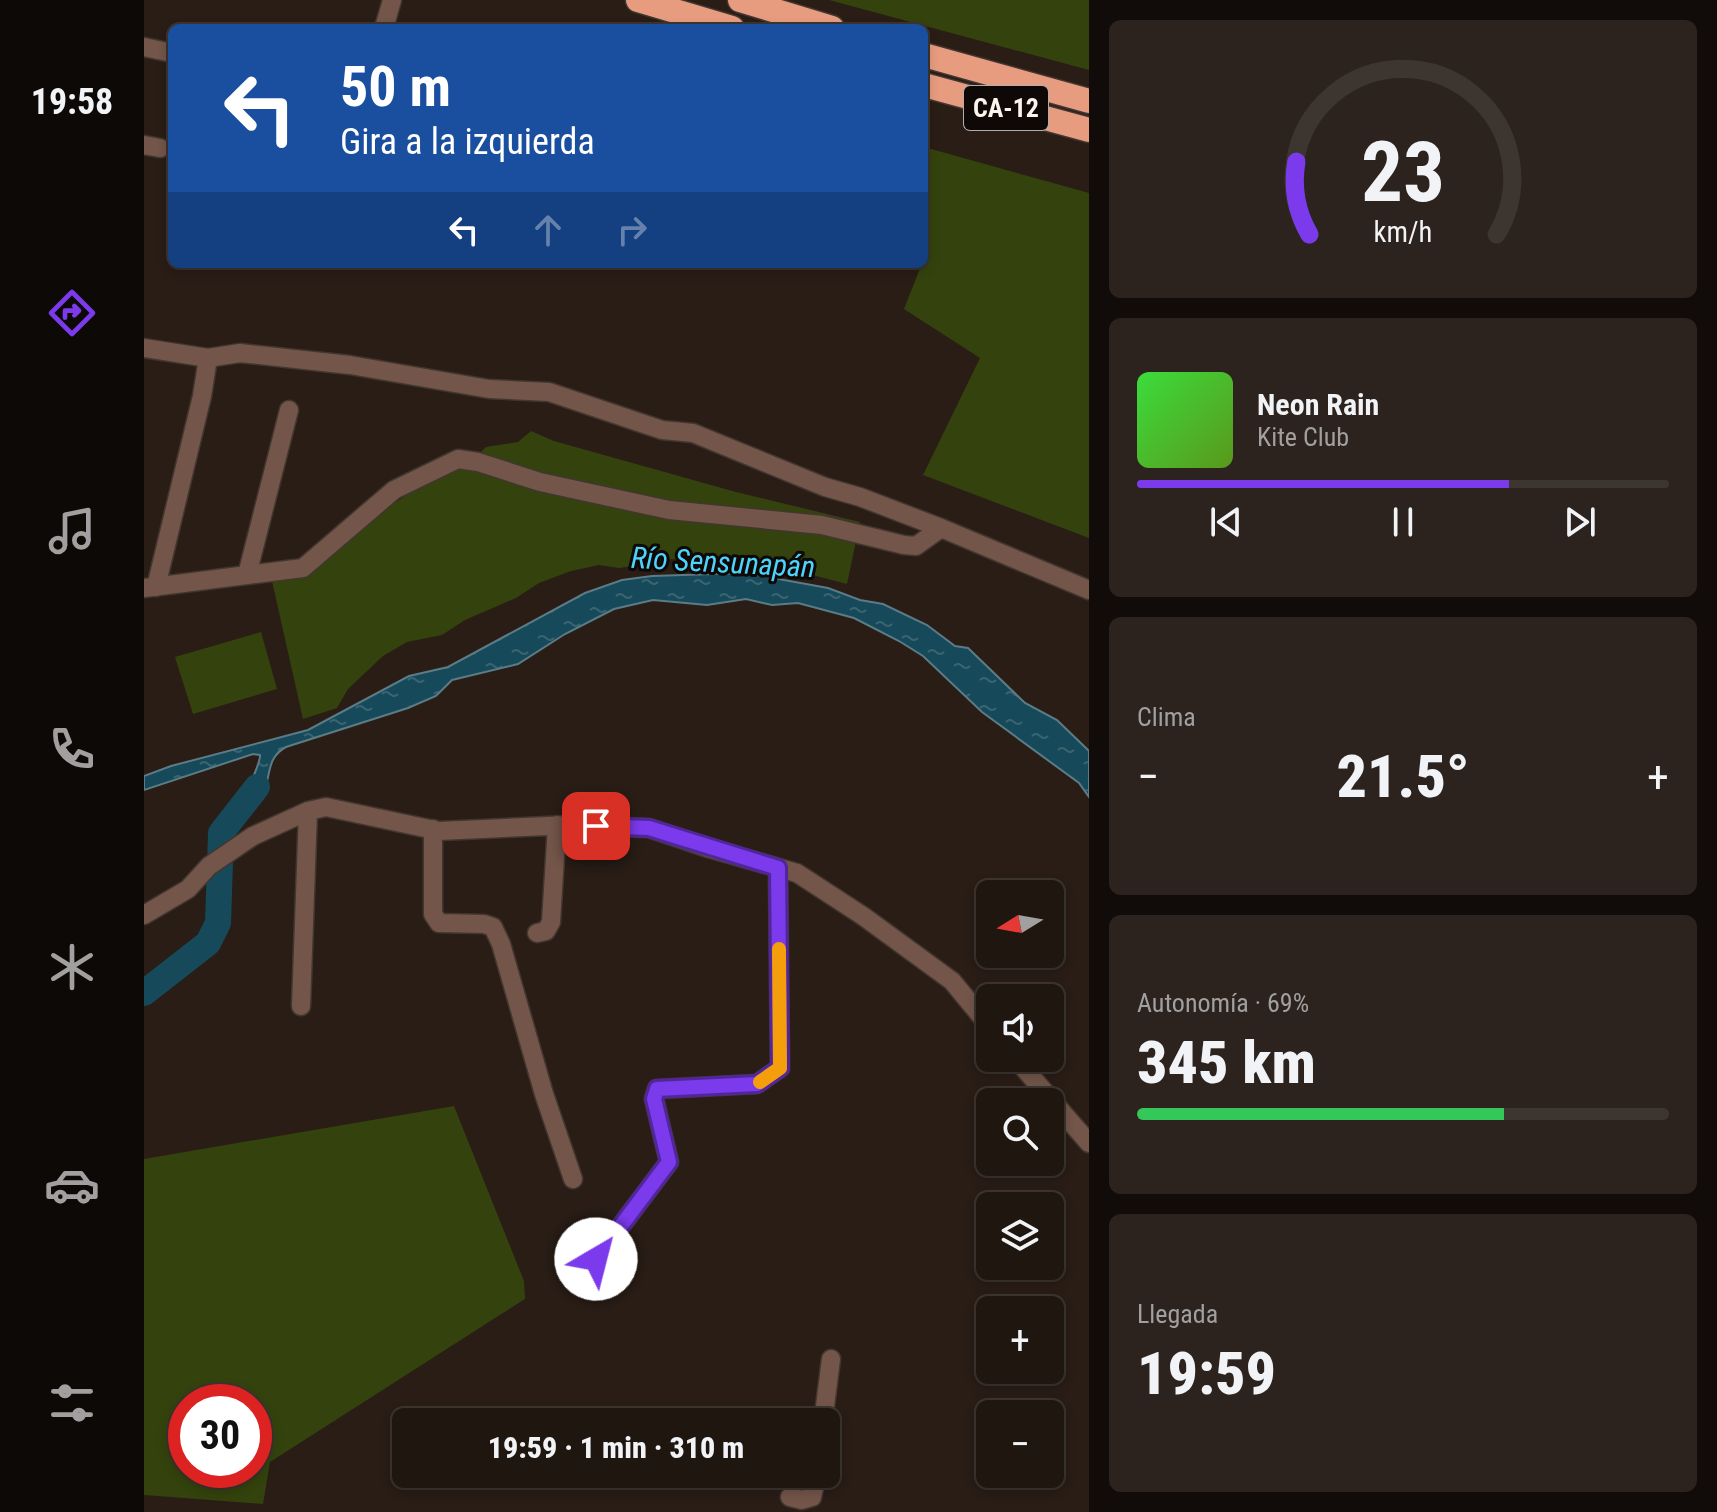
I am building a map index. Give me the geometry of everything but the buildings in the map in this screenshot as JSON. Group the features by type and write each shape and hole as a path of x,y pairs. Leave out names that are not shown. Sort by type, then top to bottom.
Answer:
{"highway":[{"path":"638,0 719,24"},
{"path":"740,0 819,24"},
{"name":"CA-12","path":"928,56 1089,101"},
{"name":"CA-12","path":"928,86 1089,130"}],"street":[{"path":"385,24 392,0"},
{"path":"144,47 168,52"},
{"path":"144,348 208,358 240,353 350,365 489,389 549,392 662,430 693,433 825,487 941,528 1089,590"},
{"path":"208,358 202,396 150,588 303,568 394,490 458,459 478,462 531,480 669,510 822,525 904,545 916,546 941,528"},
{"path":"247,575 289,410"},
{"path":"144,915 188,889 209,866 253,836 308,811 326,807 433,829 557,825 649,828 797,873 850,907 952,981 976,1010"},
{"path":"301,1006 308,811"},
{"path":"537,933 546,931 551,922 557,825"},
{"path":"433,829 433,914 439,923 493,927 501,944 544,1094 573,1179"},
{"path":"596,1259 669,1162 654,1099 657,1089 757,1084 780,1068 778,868"},
{"path":"1027,1072 1089,1143"},
{"path":"825,1408 831,1359"},
{"path":"790,1497 802,1500 812,1497 814,1488"}],"green space":[{"path":"829,0 1089,0 1089,70 928,27 928,24"},
{"path":"928,148 1089,193 1089,538 923,475 980,358 904,309 920,268 928,268"},
{"path":"531,431 554,441 736,492 860,522 847,584 776,562 744,556 690,560 646,558 635,566 619,568 599,565 571,571 539,583 442,635 407,642 383,656 348,689 337,708 303,719 272,581 310,575 392,505 428,480 465,467 486,447 518,442"},
{"path":"261,632 277,689 193,714 175,657"},
{"path":"454,1106 524,1281 525,1299 272,1461 272,1384 168,1384 168,1488 266,1488 263,1504 144,1495 144,1159"}],"water":[{"path":"746,573 828,588 860,600 883,604 927,625 955,646 968,648 1025,703 1057,720 1089,751 1089,797 1079,783 982,712 923,656 899,641 854,618 798,603 772,605 746,599 707,605 653,600 614,609 565,634 518,664 452,680 436,696 408,708 286,747 274,758 259,800 235,814 260,755 253,754 144,790 144,776 308,730 409,676 448,667 585,593 622,580 652,576"}],"waterway":[{"path":"144,993 208,943 218,923 221,833 257,787"}],"slow traffic":[{"path":"760,1082 780,1068 779,949"}],"route":[{"path":"596,826 649,828 778,868 780,1068 757,1084 657,1089 654,1099 669,1162 596,1259"}],"water label":[{"name":"Río Sensunapán","path":"723,562"}]}
